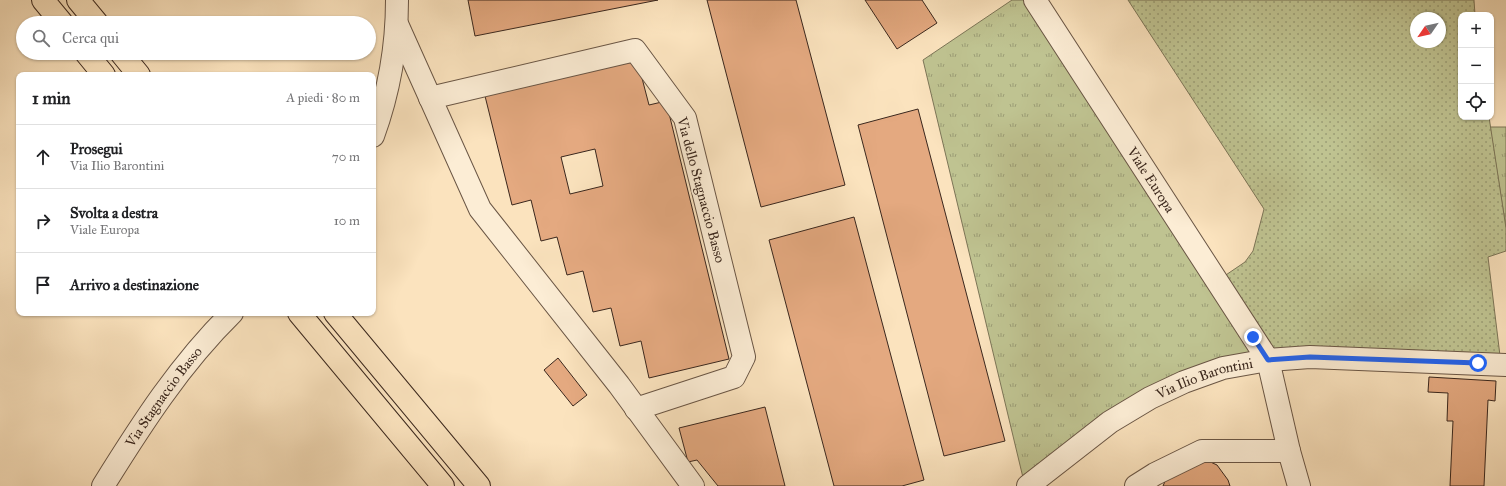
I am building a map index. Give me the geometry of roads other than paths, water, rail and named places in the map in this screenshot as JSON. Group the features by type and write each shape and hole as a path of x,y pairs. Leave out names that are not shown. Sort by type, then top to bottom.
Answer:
{"highway":[{"path":"43,0 56,16"},
{"path":"78,0 91,16"},
{"path":"92,60 102,72"},
{"path":"127,60 137,72"},
{"path":"301,316 443,486"},
{"path":"337,316 479,486"}],"street":[{"path":"376,128 382,113 389,80 397,24 397,0"},
{"name":"Viale Europa","path":"1035,0 1268,360"},
{"path":"397,24 480,209 636,409 693,486"},
{"name":"Via dello Stagnaccio Basso","path":"430,98 636,50 685,118 744,357 734,377 636,409"},
{"name":"Via Stagnaccio Basso","path":"103,486 171,383 229,316"},
{"name":"Via Ilio Barontini","path":"1028,486 1110,422 1150,398 1184,382 1222,368 1268,360 1310,357 1506,365"},
{"path":"1268,360 1288,451 1299,486"},
{"path":"1136,486 1155,474 1202,451 1288,451"}]}
